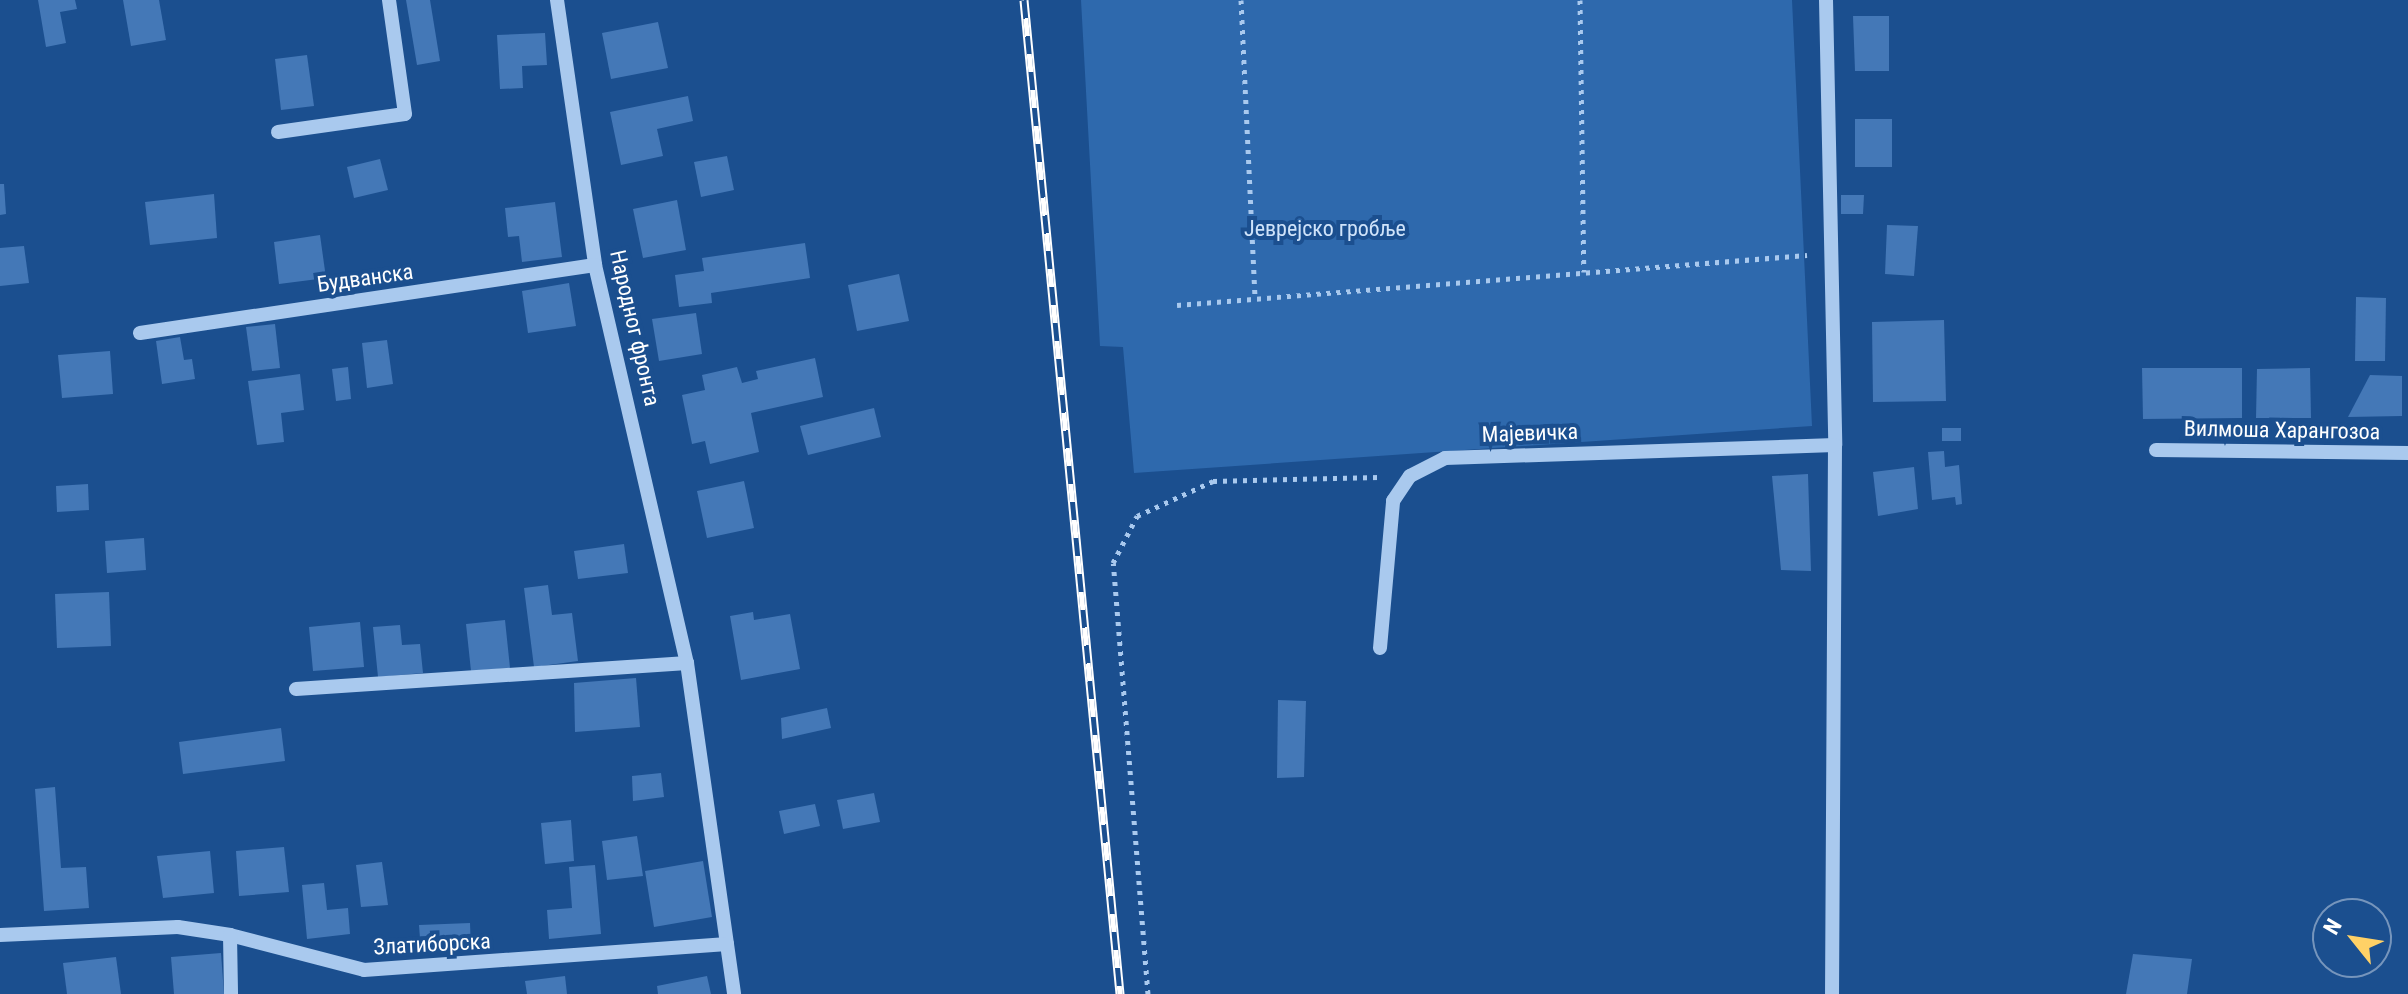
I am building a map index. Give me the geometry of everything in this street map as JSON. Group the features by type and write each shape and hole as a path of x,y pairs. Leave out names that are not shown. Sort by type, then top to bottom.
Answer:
{"street":[{"path":"278,132 405,114 389,0"},
{"name":"Народног фронта","path":"557,0 595,265 687,663 734,994"},
{"path":"1826,0 1835,445 1832,994"},
{"name":"Будванска","path":"140,333 595,265"},
{"name":"Мајевичка","path":"1410,476 1445,458 1835,445"},
{"name":"Вилмоша Харангозоа","path":"2156,450 2408,453"},
{"path":"1380,648 1393,501 1410,476"},
{"path":"296,689 687,663"},
{"name":"Златиборска","path":"0,935 178,927 230,935 364,970 727,944"},
{"path":"230,935 231,994"}],"path":[{"path":"1241,0 1255,299"},
{"path":"1580,0 1584,272"},
{"path":"1177,305 1832,253"},
{"path":"1148,994 1115,594 1113,563 1119,551 1137,516 1213,481 1410,476"}],"green space":[{"name":"Јеврејско гробље","path":"1081,0 1792,0 1812,426 1134,473 1123,347 1100,346"}],"building":[{"path":"38,0 75,0 77,9 60,12 66,43 46,47"},
{"path":"123,0 159,0 166,40 131,46"},
{"path":"406,0 430,0 440,61 417,65"},
{"path":"1853,16 1889,16 1889,71 1855,71"},
{"path":"658,22 668,68 611,79 602,33"},
{"path":"545,33 547,65 522,66 523,88 500,89 497,35"},
{"path":"307,55 314,106 281,110 275,59"},
{"path":"688,96 693,121 657,129 663,156 621,165 610,112"},
{"path":"1855,119 1892,119 1892,167 1855,167"},
{"path":"727,156 734,190 701,197 694,162"},
{"path":"380,159 388,190 354,198 347,167"},
{"path":"0,184 4,184 6,214 0,215"},
{"path":"214,194 217,238 150,245 145,202"},
{"path":"1841,195 1864,195 1863,214 1841,214"},
{"path":"677,200 686,250 643,258 633,209"},
{"path":"555,202 562,257 522,262 519,236 508,237 505,208"},
{"path":"1887,225 1918,226 1914,276 1885,274"},
{"path":"320,235 326,278 279,284 274,242"},
{"path":"805,243 810,278 711,293 712,303 679,307 675,275 704,271 702,258"},
{"path":"24,246 29,283 0,286 0,248"},
{"path":"899,274 909,321 857,331 848,285"},
{"path":"569,283 576,326 528,333 522,291"},
{"path":"2356,297 2386,298 2385,361 2355,361"},
{"path":"696,313 702,354 659,361 652,319"},
{"path":"1944,320 1946,401 1873,402 1872,322"},
{"path":"275,324 280,368 252,371 246,327"},
{"path":"180,337 184,360 192,359 195,379 162,384 156,341"},
{"path":"387,340 393,384 367,388 362,343"},
{"path":"110,351 113,394 62,398 58,355"},
{"path":"815,358 823,397 751,413 759,452 710,464 705,441 692,444 682,395 705,390 702,375 737,367 742,383 758,379 756,371"},
{"path":"348,367 351,399 336,401 332,369"},
{"path":"2142,368 2242,368 2242,418 2143,419"},
{"path":"2310,368 2311,418 2256,418 2257,369"},
{"path":"300,374 304,410 281,413 284,442 257,445 248,381"},
{"path":"2370,375 2402,376 2402,416 2348,417"},
{"path":"874,408 881,437 808,455 800,426"},
{"path":"1942,428 1961,428 1961,441 1942,441"},
{"path":"1944,451 1945,467 1959,465 1962,504 1956,505 1955,497 1932,500 1928,452"},
{"path":"1914,467 1918,509 1878,516 1873,472"},
{"path":"1808,474 1811,571 1781,570 1772,476"},
{"path":"744,481 754,528 707,538 697,491"},
{"path":"88,484 89,510 57,512 56,486"},
{"path":"144,538 146,570 107,573 105,541"},
{"path":"624,544 628,573 578,579 574,551"},
{"path":"548,585 552,615 572,613 578,661 534,667 524,588"},
{"path":"109,592 111,646 57,648 55,594"},
{"path":"753,612 754,620 790,614 800,669 741,680 730,616"},
{"path":"505,620 510,668 471,671 466,624"},
{"path":"360,622 364,667 313,671 309,627"},
{"path":"400,625 402,645 420,644 423,673 378,677 373,627"},
{"path":"636,678 640,727 575,732 574,683"},
{"path":"1278,700 1306,701 1304,777 1277,778"},
{"path":"827,708 831,728 782,739 781,718"},
{"path":"281,728 285,761 183,774 179,742"},
{"path":"661,773 664,797 633,801 632,776"},
{"path":"55,787 61,868 86,867 89,908 44,911 35,789"},
{"path":"874,793 880,822 843,829 837,800"},
{"path":"815,804 820,826 784,834 779,811"},
{"path":"571,820 574,861 545,864 541,823"},
{"path":"637,836 643,876 607,880 602,841"},
{"path":"284,847 289,892 239,896 236,851"},
{"path":"210,851 214,893 163,898 157,856"},
{"path":"703,861 712,917 654,927 645,871"},
{"path":"382,862 388,905 361,907 356,865"},
{"path":"595,865 601,934 549,939 547,910 572,908 569,867"},
{"path":"324,883 327,910 348,908 350,934 307,939 302,885"},
{"path":"470,923 471,950 421,952 419,925"},
{"path":"221,953 224,994 174,994 171,957"},
{"path":"2133,954 2192,959 2187,994 2126,994"},
{"path":"116,957 121,994 67,994 63,963"},
{"path":"565,976 567,994 527,994 525,981"},
{"path":"707,976 711,994 658,994 657,986"}],"railway":[{"path":"1024,0 1120,994"}]}
